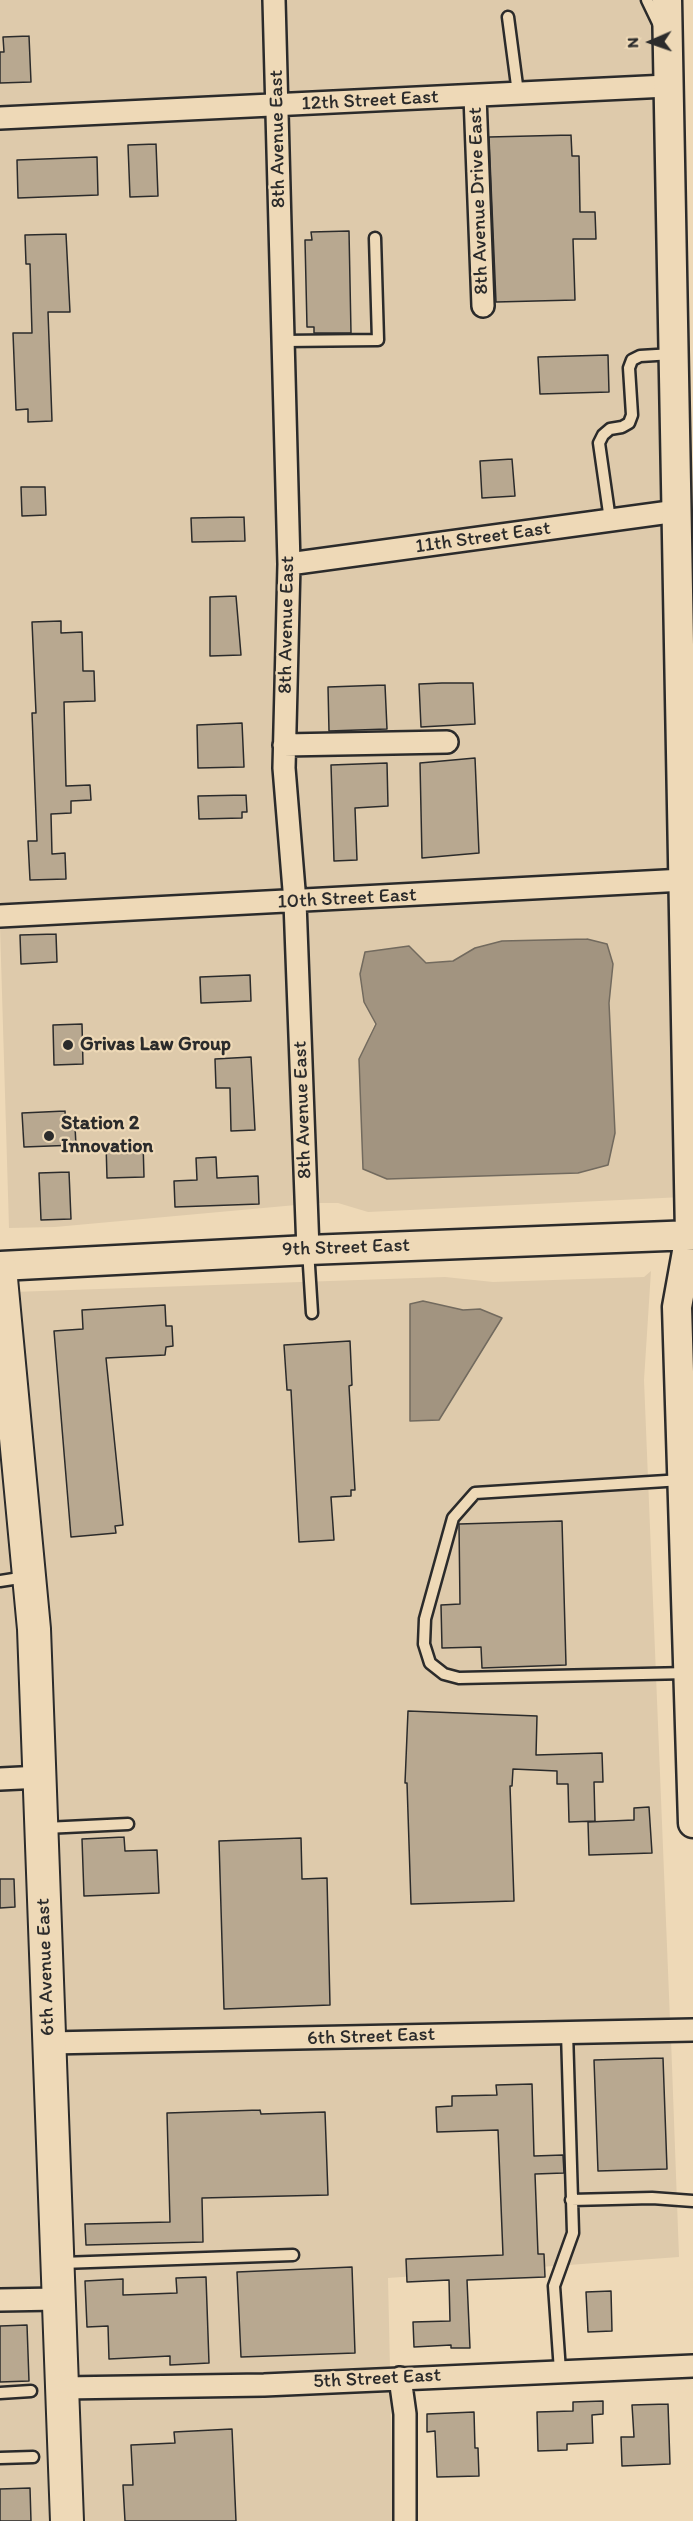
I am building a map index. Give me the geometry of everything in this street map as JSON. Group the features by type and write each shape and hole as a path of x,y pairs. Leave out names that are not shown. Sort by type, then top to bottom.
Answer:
{"main road":[{"name":"6th Avenue East","path":"0,1267 15,1579 34,1629 67,2521"}],"street":[{"name":"8th Avenue East","path":"274,0 290,564 284,745 295,902 308,1250"},
{"path":"667,0 673,354 684,511 680,734 689,879 692,1238 677,1307 686,1464 689,1580 688,1672 693,1823"},
{"name":"12th Street East","path":"0,118 667,86"},
{"name":"8th Avenue Drive East","path":"476,96 483,306"},
{"name":"11th Street East","path":"290,564 684,511"},
{"path":"284,745 447,742"},
{"name":"10th Street East","path":"0,916 295,902 689,879"},
{"name":"9th Street East","path":"0,1267 308,1250 692,1238"},
{"path":"0,1779 41,1777"},
{"name":"6th Street East","path":"49,2043 693,2030"},
{"path":"0,2300 59,2299"},
{"name":"5th Street East","path":"62,2388 264,2385 693,2366"},
{"path":"400,2378 405,2414 405,2521"}],"lane":[{"path":"647,0 667,42"},
{"path":"508,17 518,93"},
{"path":"283,341 378,340 375,238"},
{"path":"609,520 599,443 610,429 629,423 632,415 629,368 632,360 640,356 673,354"},
{"path":"308,1250 312,1313"},
{"path":"686,1464 475,1493 453,1518 425,1620 424,1644 430,1663 444,1674 459,1678 688,1672"},
{"path":"42,1828 128,1824"},
{"path":"560,2371 554,2286 573,2233 567,2032"},
{"path":"572,2200 652,2198 693,2201"},
{"path":"57,2263 293,2254"},
{"path":"0,2393 31,2391"},
{"path":"0,2458 33,2457"}],"shaded area":[{"path":"0,0 264,0 267,98 0,109"},
{"path":"284,0 656,0 657,77 288,97"},
{"path":"657,96 666,503 299,553 288,115 465,105 473,315 493,315 486,104"},
{"path":"268,116 279,565 274,768 284,893 0,907 0,128"},
{"path":"667,522 678,872 305,892 294,754 457,752 458,733 295,736 300,572"},
{"path":"669,892 683,1197 368,1212 338,1203 317,1203 306,911","holes":["409,946 426,963 453,961 475,948 613,964 609,1003 359,1059"]},
{"path":"285,912 296,1205 55,1227 9,1228 0,926"},
{"path":"587,939 607,944 613,964 609,1003 615,1133 608,1165 578,1173 387,1179 363,1169 359,1059 376,1024 364,1002 360,974 365,952 409,946 426,963 453,961 475,948 502,941"},
{"path":"651,1271 644,1380 670,2020 59,2034 13,1292 445,1277 493,1282 644,1277"},
{"path":"423,1301 463,1310 480,1309 502,1318 439,1420 410,1421 410,1304"},
{"path":"0,1367 30,1768 0,1770"},
{"path":"31,1787 48,2289 0,2290 0,1788"},
{"path":"671,2039 679,2257 388,2278 390,2369 264,2375 72,2378 60,2052"},
{"path":"49,2308 57,2521 0,2521 0,2309"},
{"path":"390,2388 394,2521 79,2521 72,2397"}],"building":[{"path":"29,36 31,82 0,83 0,52 4,52 3,37"},
{"path":"571,135 572,156 579,156 580,212 595,212 596,239 573,239 575,300 496,302 489,137"},
{"path":"156,144 158,196 130,197 128,145"},
{"path":"97,157 98,195 18,198 17,160"},
{"path":"349,231 351,333 314,333 314,327 307,327 305,240 312,240 311,232"},
{"path":"66,234 70,312 48,312 52,421 28,422 28,409 16,410 13,333 32,333 30,264 26,264 25,235"},
{"path":"608,355 609,392 540,394 538,357"},
{"path":"512,459 515,496 482,498 480,461"},
{"path":"21,487 45,487 46,515 22,516"},
{"path":"244,517 245,541 192,542 191,518"},
{"path":"236,596 241,655 210,656 210,597"},
{"path":"61,621 61,633 82,632 83,671 94,671 95,701 64,702 66,786 90,785 91,800 71,801 71,813 51,814 52,854 65,853 66,879 30,880 28,841 37,841 32,713 36,713 32,622"},
{"path":"473,683 475,724 421,727 419,684"},
{"path":"385,685 387,729 329,731 328,687"},
{"path":"242,723 244,767 198,768 197,725"},
{"path":"475,758 479,853 422,858 420,763"},
{"path":"387,763 388,806 355,808 357,860 334,861 331,765"},
{"path":"246,795 247,812 242,812 242,818 199,819 198,796"},
{"path":"56,934 57,962 21,964 20,935"},
{"path":"250,975 251,1001 201,1003 200,977"},
{"name":"Grivas Law Group","path":"82,1024 83,1064 54,1065 53,1025"},
{"path":"251,1057 255,1130 231,1131 230,1088 216,1088 215,1059"},
{"name":"Station 2 Innovation","path":"65,1111 66,1127 75,1127 76,1145 24,1147 22,1113"},
{"path":"143,1142 144,1177 107,1178 106,1143"},
{"path":"216,1157 217,1178 258,1176 259,1204 175,1207 174,1181 197,1180 196,1158"},
{"path":"69,1172 71,1219 41,1220 39,1173"},
{"path":"165,1305 166,1326 172,1326 173,1346 166,1347 165,1355 106,1358 123,1525 115,1526 116,1533 71,1537 54,1331 83,1329 82,1310"},
{"path":"350,1341 352,1385 349,1386 355,1490 351,1490 351,1496 331,1497 334,1540 299,1542 291,1390 287,1390 284,1345"},
{"path":"562,1521 566,1665 482,1668 481,1647 442,1648 441,1605 460,1604 459,1524"},
{"path":"408,1711 537,1716 536,1755 602,1753 603,1782 594,1782 595,1821 569,1822 568,1784 557,1784 557,1771 513,1769 512,1786 510,1786 514,1901 411,1904 407,1783 405,1783"},
{"path":"649,1807 652,1853 589,1855 588,1822 634,1820 634,1808"},
{"path":"124,1837 125,1851 157,1850 159,1893 84,1896 82,1839"},
{"path":"301,1838 302,1879 327,1878 330,2005 224,2009 219,1841"},
{"path":"0,1879 14,1879 15,1907 0,1908"},
{"path":"663,2058 667,2169 598,2171 594,2060"},
{"path":"532,2084 534,2156 563,2155 564,2173 535,2174 538,2254 544,2254 545,2277 467,2280 470,2348 451,2348 451,2345 414,2347 413,2322 450,2321 449,2280 407,2282 406,2259 503,2255 498,2130 437,2132 436,2107 452,2106 452,2096 497,2095 496,2085"},
{"path":"260,2110 261,2114 325,2112 328,2195 202,2198 203,2242 86,2245 85,2224 170,2222 167,2113"},
{"path":"352,2267 355,2353 241,2357 237,2272"},
{"path":"206,2277 209,2363 170,2365 170,2356 109,2359 108,2326 87,2327 85,2281 123,2279 123,2295 177,2293 176,2278"},
{"path":"611,2291 612,2331 588,2332 586,2292"},
{"path":"27,2325 29,2381 0,2382 0,2326"},
{"path":"603,2401 603,2414 592,2415 593,2443 567,2444 567,2450 538,2451 537,2412 573,2411 573,2402"},
{"path":"668,2404 670,2464 622,2466 621,2437 634,2437 632,2405"},
{"path":"474,2412 475,2448 478,2448 479,2476 437,2477 435,2431 427,2432 427,2414"},
{"path":"232,2429 236,2521 125,2521 123,2485 133,2485 131,2445 175,2443 174,2432"},
{"path":"30,2488 31,2521 0,2521 0,2489"}],"place":[{"name":"Grivas Law Group","path":"68,1045"},
{"name":"Station 2 Innovation","path":"49,1136"}]}
